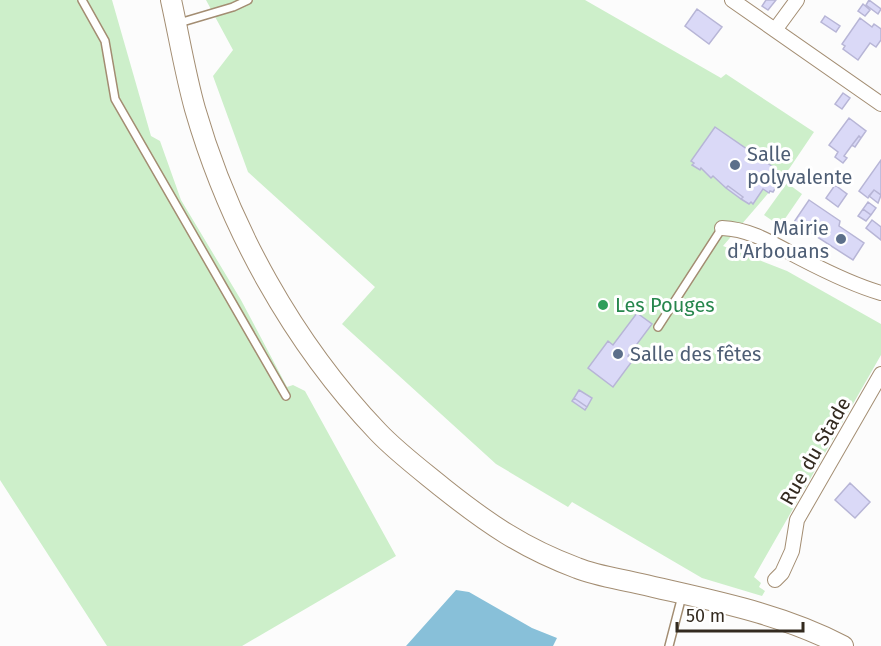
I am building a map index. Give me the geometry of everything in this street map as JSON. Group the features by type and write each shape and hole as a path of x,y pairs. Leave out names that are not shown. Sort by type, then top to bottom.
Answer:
{"street":[{"path":"171,0 195,109 233,211 257,261 292,321 351,401 379,434 487,523 526,546 578,569 794,624 843,646"},
{"path":"732,0 881,104"},
{"path":"775,30 797,0"},
{"path":"722,228 753,234 816,266 881,293"},
{"name":"Rue du Stade","path":"775,580 789,562 796,535 797,520 881,374"}],"lane":[{"path":"82,0 105,41 115,99 286,396"},
{"path":"176,24 234,7 248,0"},
{"path":"658,327 722,228"},
{"path":"669,646 683,594"}],"green space":[{"path":"0,0 112,0 151,136 160,141 181,200 241,300 287,387 293,385 305,391 396,556 242,646 107,646 0,480"},
{"name":"Les Pouges","path":"206,0 585,0 721,78 726,74 814,132 789,169 723,246 787,271 881,324 881,355 754,577 761,583 759,587 765,591 762,596 702,578 572,502 568,507 496,464 342,324 375,287 248,172 213,76 233,50"},
{"path":"787,183 802,194 780,226 764,215"}],"water":[{"path":"456,590 469,592 532,628 557,638 553,646 406,646"}],"building":[{"path":"766,0 776,0 768,10 762,6"},
{"path":"869,0 881,9 878,14 866,5"},
{"path":"863,4 870,10 865,16 858,11"},
{"path":"697,9 722,27 709,44 685,26"},
{"path":"825,16 840,26 836,32 821,22"},
{"path":"860,18 872,27 874,24 881,29 881,40 876,47 870,43 858,60 843,49 845,46 842,44"},
{"path":"843,93 850,98 842,109 835,104"},
{"path":"849,118 866,131 861,138 859,136 844,156 847,158 843,163 835,157 838,152 829,145"},
{"path":"715,127 776,169 772,175 778,180 776,183 778,184 773,192 769,193 763,189 753,204 751,202 749,204 728,186 726,188 713,176 711,178 701,168 700,170 692,165 694,163 691,161"},
{"path":"859,136 861,138 855,147 852,145"},
{"path":"881,160 881,195 874,190 868,198 859,191"},
{"path":"835,185 847,194 838,207 826,198"},
{"path":"728,186 743,197 741,199 726,188"},
{"path":"874,190 881,195 878,203 869,196"},
{"path":"809,200 840,221 839,226 864,243 853,260 794,222"},
{"path":"868,202 876,208 871,215 863,209"},
{"path":"863,209 871,215 866,221 858,216"},
{"path":"872,220 881,227 881,240 866,228"},
{"path":"637,313 652,324 628,356 633,360 613,387 588,368 608,341 613,345"},
{"path":"579,390 592,398 587,407 574,398"},
{"path":"574,398 587,407 585,410 572,401"},
{"path":"850,483 870,502 855,518 835,500"}],"place":[{"name":"Salle polyvalente","path":"735,165"},
{"name":"Mairie d'Arbouans","path":"841,239"},
{"name":"Les Pouges","path":"603,305"},
{"name":"Salle des fêtes","path":"618,354"}]}
